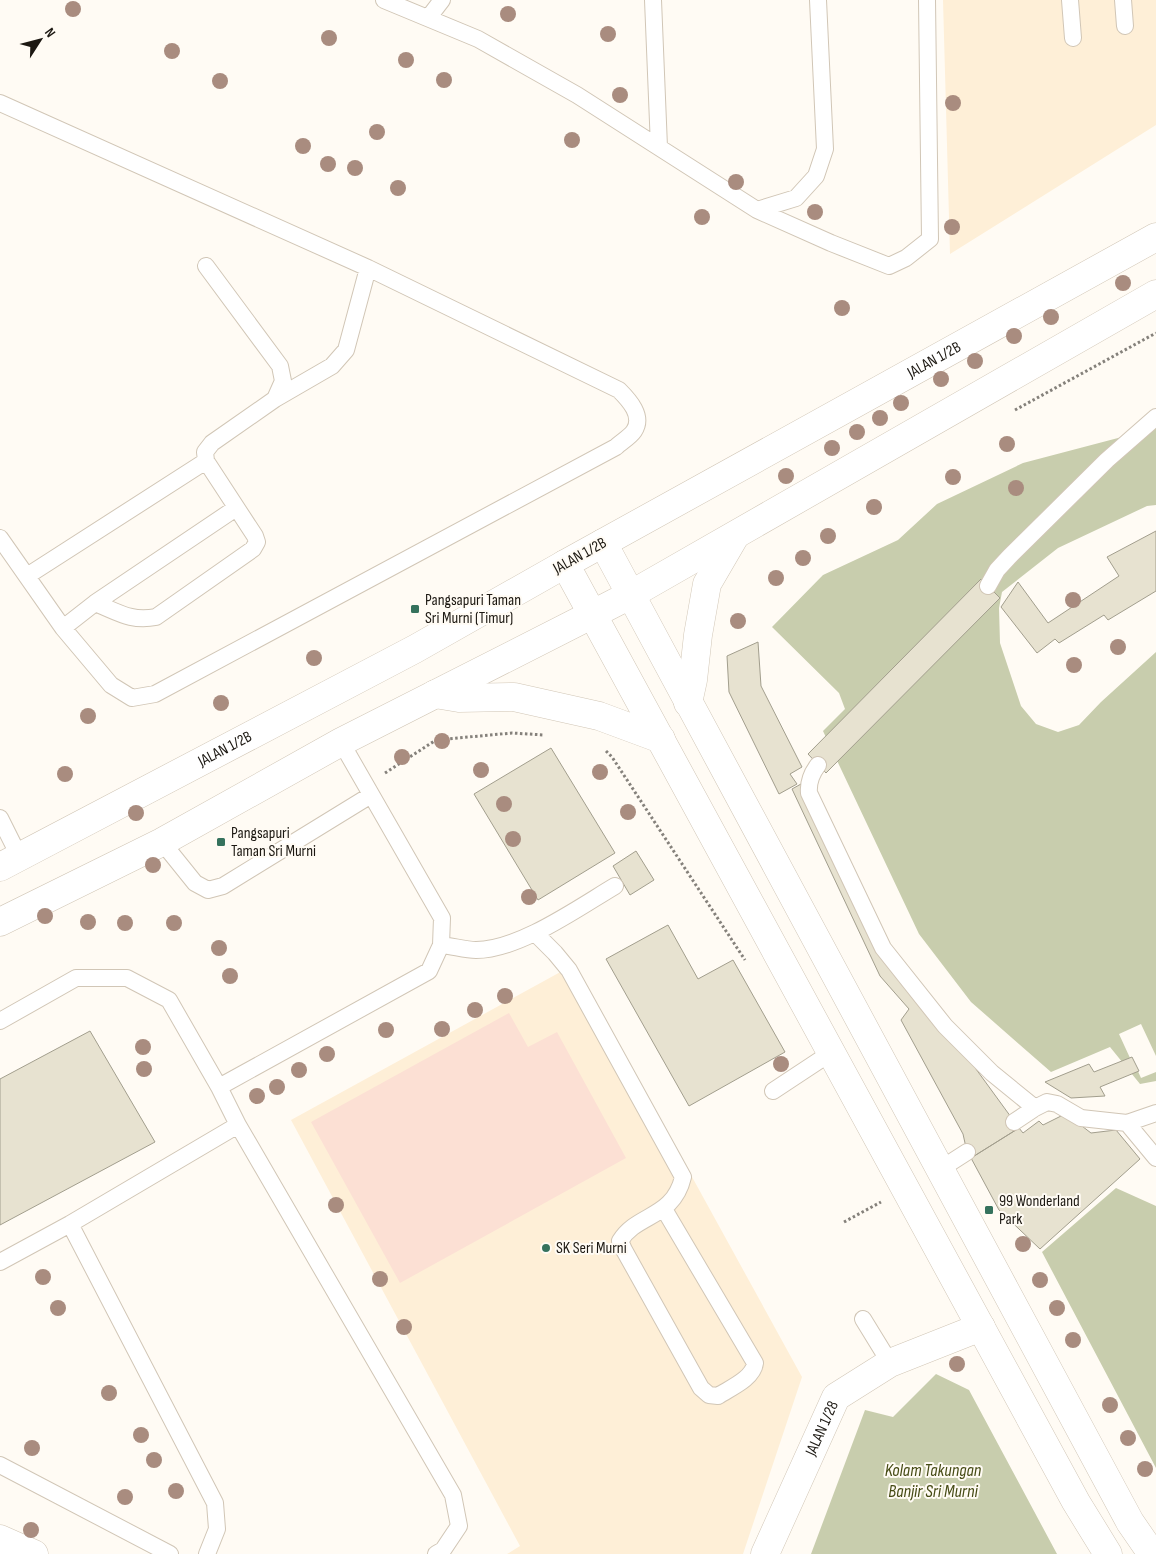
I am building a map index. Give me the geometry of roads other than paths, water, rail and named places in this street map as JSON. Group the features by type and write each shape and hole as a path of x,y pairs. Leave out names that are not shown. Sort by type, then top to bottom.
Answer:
{"street":[{"name":"JALAN 1/2B","path":"9,862 415,649 1156,237"},
{"path":"0,922 162,842 341,742 630,595 1156,294"},
{"path":"688,703 707,584 735,535"},
{"path":"603,543 1130,1522 1152,1554"},
{"path":"565,564 1076,1502 1108,1554"},
{"path":"435,694 459,698 514,697 598,716 661,739"},
{"name":"JALAN 1/28","path":"765,1554 836,1398 890,1363 981,1327"},
{"path":"0,1539 34,1554"}],"lane":[{"path":"384,0 429,17 478,39 503,53 577,95 757,210 889,266 906,258 930,239 927,0"},
{"path":"429,17 442,0"},
{"path":"653,0 658,147"},
{"path":"757,210 796,198 816,176 825,149 818,0"},
{"path":"1070,0 1073,38"},
{"path":"1123,0 1125,26"},
{"path":"0,103 368,268 619,390 634,406 636,419 634,430 616,447 154,694 132,698 111,685 63,628 0,538"},
{"path":"206,266 280,366 283,381 275,399"},
{"path":"95,603 132,618 142,620 156,617 253,549 257,542 255,536 206,461 205,452 212,443 275,399 332,366 346,350 368,268"},
{"path":"988,586 997,570 1009,557 1107,460 1156,418"},
{"path":"26,576 206,461"},
{"path":"63,628 95,603 236,508"},
{"path":"219,1087 429,971 441,945 442,918 341,742"},
{"path":"818,765 812,772 808,785 809,793 883,948 945,1026 992,1073 1035,1108"},
{"path":"162,842 195,883 208,890 223,886 368,790"},
{"path":"0,818 9,862"},
{"path":"441,945 475,950 493,948 535,933 615,886"},
{"path":"535,933 569,970 682,1177 680,1187 664,1209 626,1232 620,1240 701,1388 709,1395 718,1396 750,1375 755,1364 664,1209"},
{"path":"0,1021 76,978 127,978 168,1000 219,1087 238,1125 453,1495 459,1526 443,1550 436,1554"},
{"path":"773,1092 832,1052"},
{"path":"1014,1122 1047,1102 1057,1104 1081,1118 1127,1123 1156,1113"},
{"path":"1127,1123 1156,1158"},
{"path":"0,1262 70,1224 238,1125"},
{"path":"939,1170 967,1152"},
{"path":"70,1224 215,1503 217,1529 207,1554"},
{"path":"864,1319 890,1363"},
{"path":"0,1465 170,1554"}],"water":[{"path":"1156,428 1156,505 1147,506 1058,548 1002,592 999,608 1000,643 1021,706 1036,724 1058,732 1079,725 1101,702 1156,652 1156,1081 1140,1084 1110,1047 1051,1072 971,1002 919,934 823,731 845,709 839,693 772,627 823,575 898,540 937,504 1023,463"},
{"path":"1116,1188 1156,1206 1156,1468 1042,1252"},
{"name":"Kolam Takungan Banjir Sri Murni","path":"936,1374 969,1390 1057,1554 811,1554 865,1410 893,1417"}],"place":[{"name":"Pangsapuri Taman Sri Murni (Timur)","path":"415,609"},
{"name":"Pangsapuri Taman Sri Murni","path":"221,842"},
{"name":"99 Wonderland Park","path":"989,1210"},
{"name":"SK Seri Murni","path":"546,1248"}]}
